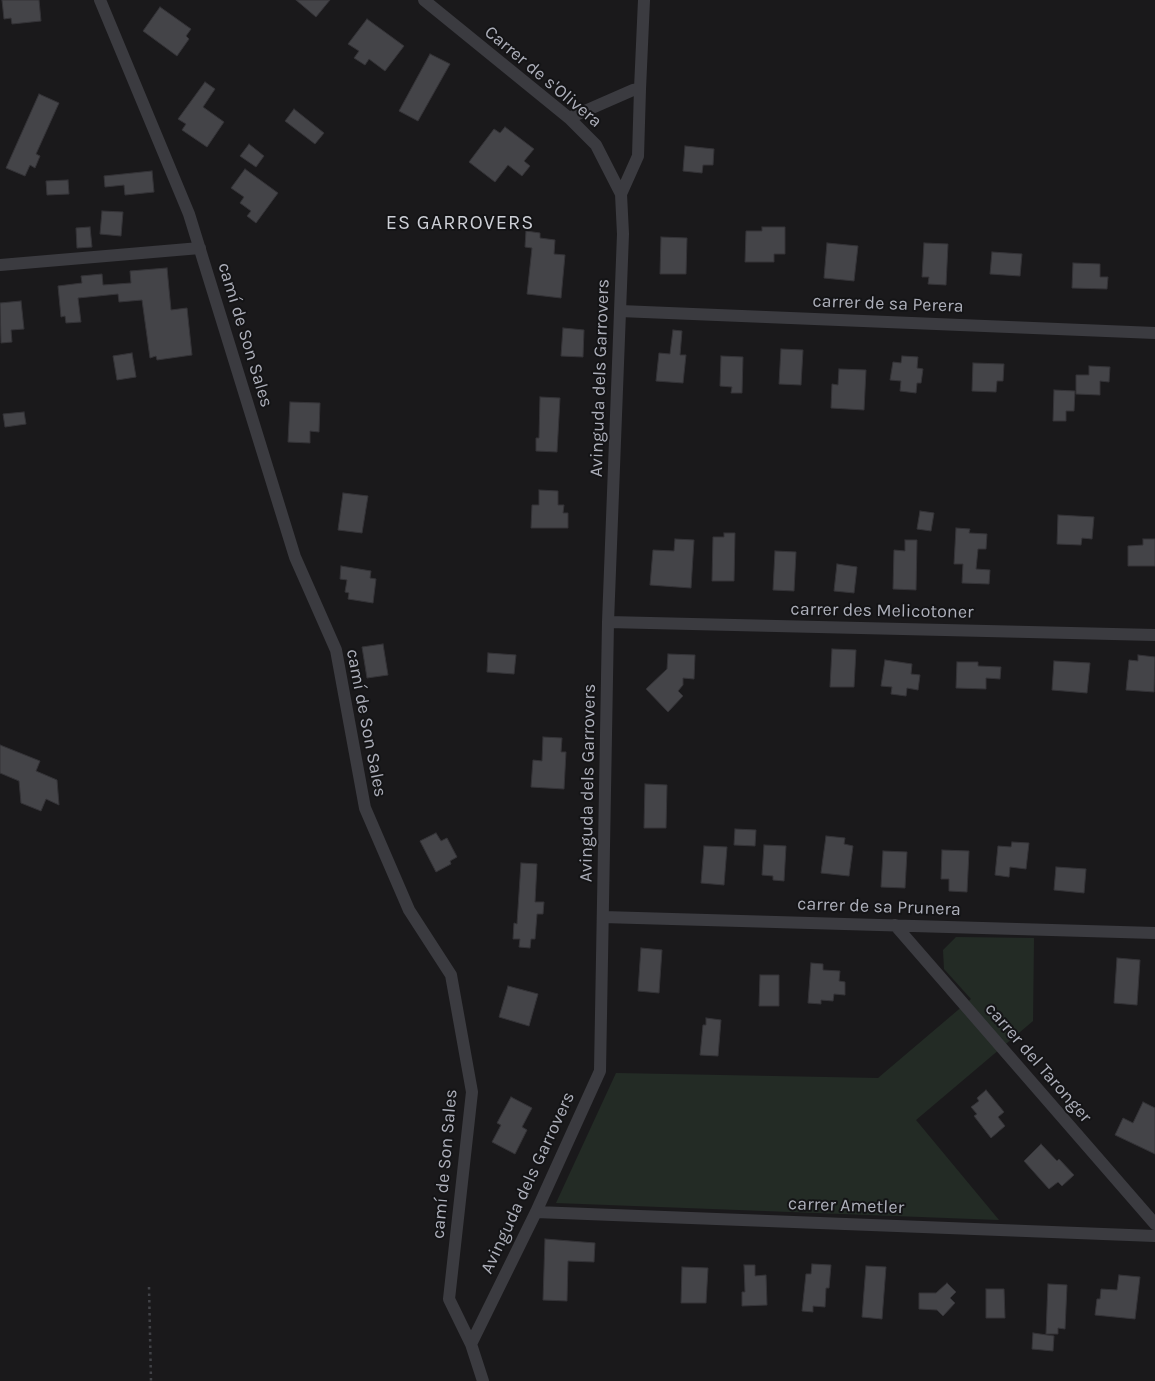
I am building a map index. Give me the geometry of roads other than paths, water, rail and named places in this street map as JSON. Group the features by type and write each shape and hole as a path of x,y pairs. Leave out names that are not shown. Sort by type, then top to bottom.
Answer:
{"street":[{"name":"camí de Son Sales","path":"100,0 189,214 295,557 336,650 365,808 410,910 451,975 472,1092 449,1299 471,1344 483,1381"},
{"name":"Carrer de s'Olivera","path":"424,0 569,118 596,145 621,194"},
{"path":"621,194 638,156 644,0"},
{"path":"569,118 633,90 640,89"},
{"name":"Avinguda dels Garrovers","path":"471,1344 536,1212 600,1071 608,622 623,234 621,194"},
{"path":"0,265 200,248"},
{"name":"carrer de sa Perera","path":"620,311 1155,333"},
{"name":"carrer des Melicotoner","path":"608,622 1155,635"},
{"name":"carrer de sa Prunera","path":"603,916 1155,933"},
{"name":"carrer del Taronger","path":"895,925 1155,1224"},
{"name":"carrer Ametler","path":"536,1212 1155,1236"}],"district":[{"name":"ES GARROVERS","path":"460,223"}]}
